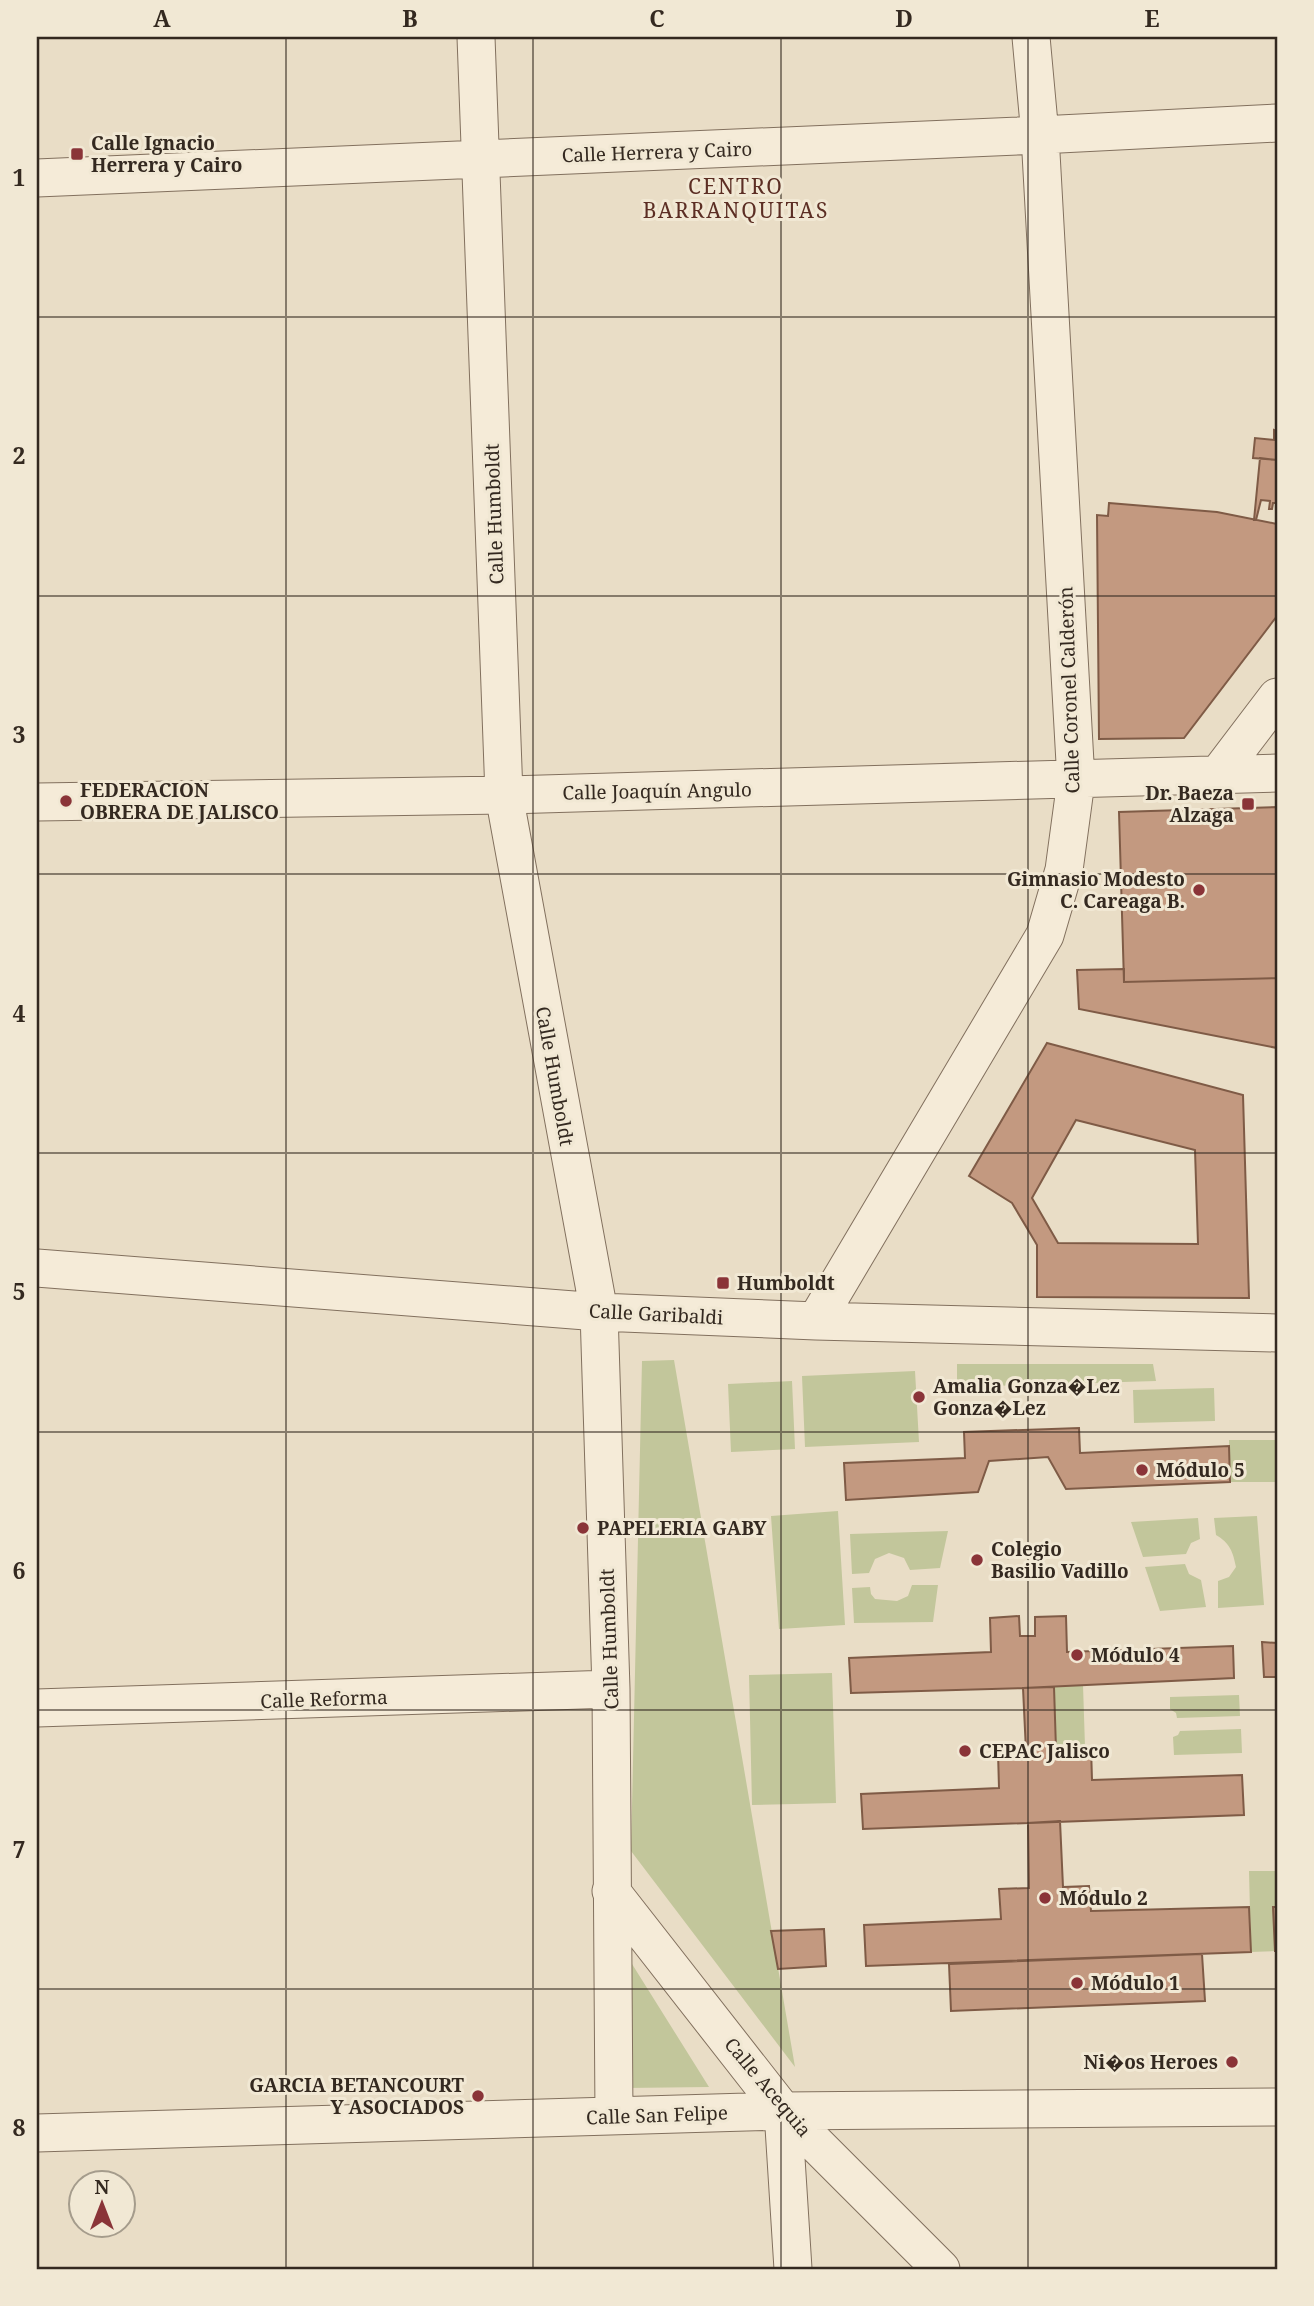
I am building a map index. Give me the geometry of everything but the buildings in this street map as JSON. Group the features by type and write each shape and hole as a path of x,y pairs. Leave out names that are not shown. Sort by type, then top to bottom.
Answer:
{"street":[{"name":"Calle Humboldt","path":"476,37 504,795 599,1312 611,1689 614,2116"},
{"name":"Calle Coronel Calderón","path":"816,1321 1045,935 1064,870 1076,781 1040,135 1031,37"},
{"name":"Calle Herrera y Cairo","path":"37,178 1040,135 1277,122"},
{"path":"1217,776 1277,696"},
{"name":"Calle Joaquín Angulo","path":"37,802 504,795 1076,781 1277,773"},
{"name":"Calle Garibaldi","path":"37,1268 599,1312 816,1321 1277,1333"},
{"name":"Calle Reforma","path":"37,1708 611,1689"},
{"name":"Calle Acequia","path":"611,1891 783,2111 941,2269"},
{"name":"Calle San Felipe","path":"37,2133 783,2111 1277,2106"},
{"path":"783,2111 793,2269"}],"green space":[{"path":"674,1360 795,2067 631,1851 642,1361"},
{"path":"957,1364 1153,1364 1156,1381 957,1387"},
{"path":"915,1371 919,1442 805,1447 802,1376"},
{"path":"792,1381 795,1449 731,1452 728,1384"},
{"path":"1214,1388 1215,1421 1134,1423 1133,1390"},
{"path":"1229,1440 1277,1440 1277,1482 1230,1482"},
{"path":"838,1511 845,1625 779,1629 771,1516"},
{"path":"1257,1516 1264,1605 1218,1608 1218,1581 1229,1577 1236,1567 1230,1548 1216,1535 1214,1518"},
{"path":"1198,1518 1200,1539 1191,1543 1186,1554 1143,1557 1131,1522"},
{"path":"948,1531 940,1568 910,1570 904,1558 889,1553 875,1559 869,1573 852,1574 850,1534"},
{"path":"1185,1564 1189,1574 1201,1580 1206,1607 1160,1611 1145,1567"},
{"path":"912,1585 938,1585 933,1622 854,1623 852,1588 870,1587 875,1599 897,1601 908,1596"},
{"path":"832,1673 836,1803 752,1805 749,1675"},
{"path":"1083,1685 1085,1747 1056,1749 1054,1687"},
{"path":"1239,1695 1240,1716 1177,1718 1176,1713 1170,1709 1170,1697"},
{"path":"1241,1729 1242,1753 1174,1755 1173,1737 1180,1731"},
{"path":"1249,1871 1277,1871 1277,1907 1273,1907 1275,1951 1251,1952"},
{"path":"622,1948 709,2087 625,2088"}],"place":[{"name":"Calle Ignacio Herrera y Cairo","path":"77,154"},
{"name":"FEDERACION OBRERA DE JALISCO","path":"66,801"},
{"name":"Dr. Baeza Alzaga","path":"1248,804"},
{"name":"Gimnasio Modesto C. Careaga B.","path":"1199,890"},
{"name":"Humboldt","path":"723,1283"},
{"name":"Amalia Gonza�Lez Gonza�Lez","path":"919,1397"},
{"name":"Módulo 5","path":"1142,1470"},
{"name":"PAPELERIA GABY","path":"583,1528"},
{"name":"Colegio Basilio Vadillo","path":"977,1560"},
{"name":"Módulo 4","path":"1077,1655"},
{"name":"CEPAC Jalisco","path":"965,1751"},
{"name":"Módulo 2","path":"1045,1898"},
{"name":"Módulo 1","path":"1077,1983"},
{"name":"Ni�os Heroes","path":"1232,2062"},
{"name":"GARCIA BETANCOURT Y ASOCIADOS","path":"478,2096"}],"district":[{"name":"CENTRO BARRANQUITAS","path":"736,198"}]}
